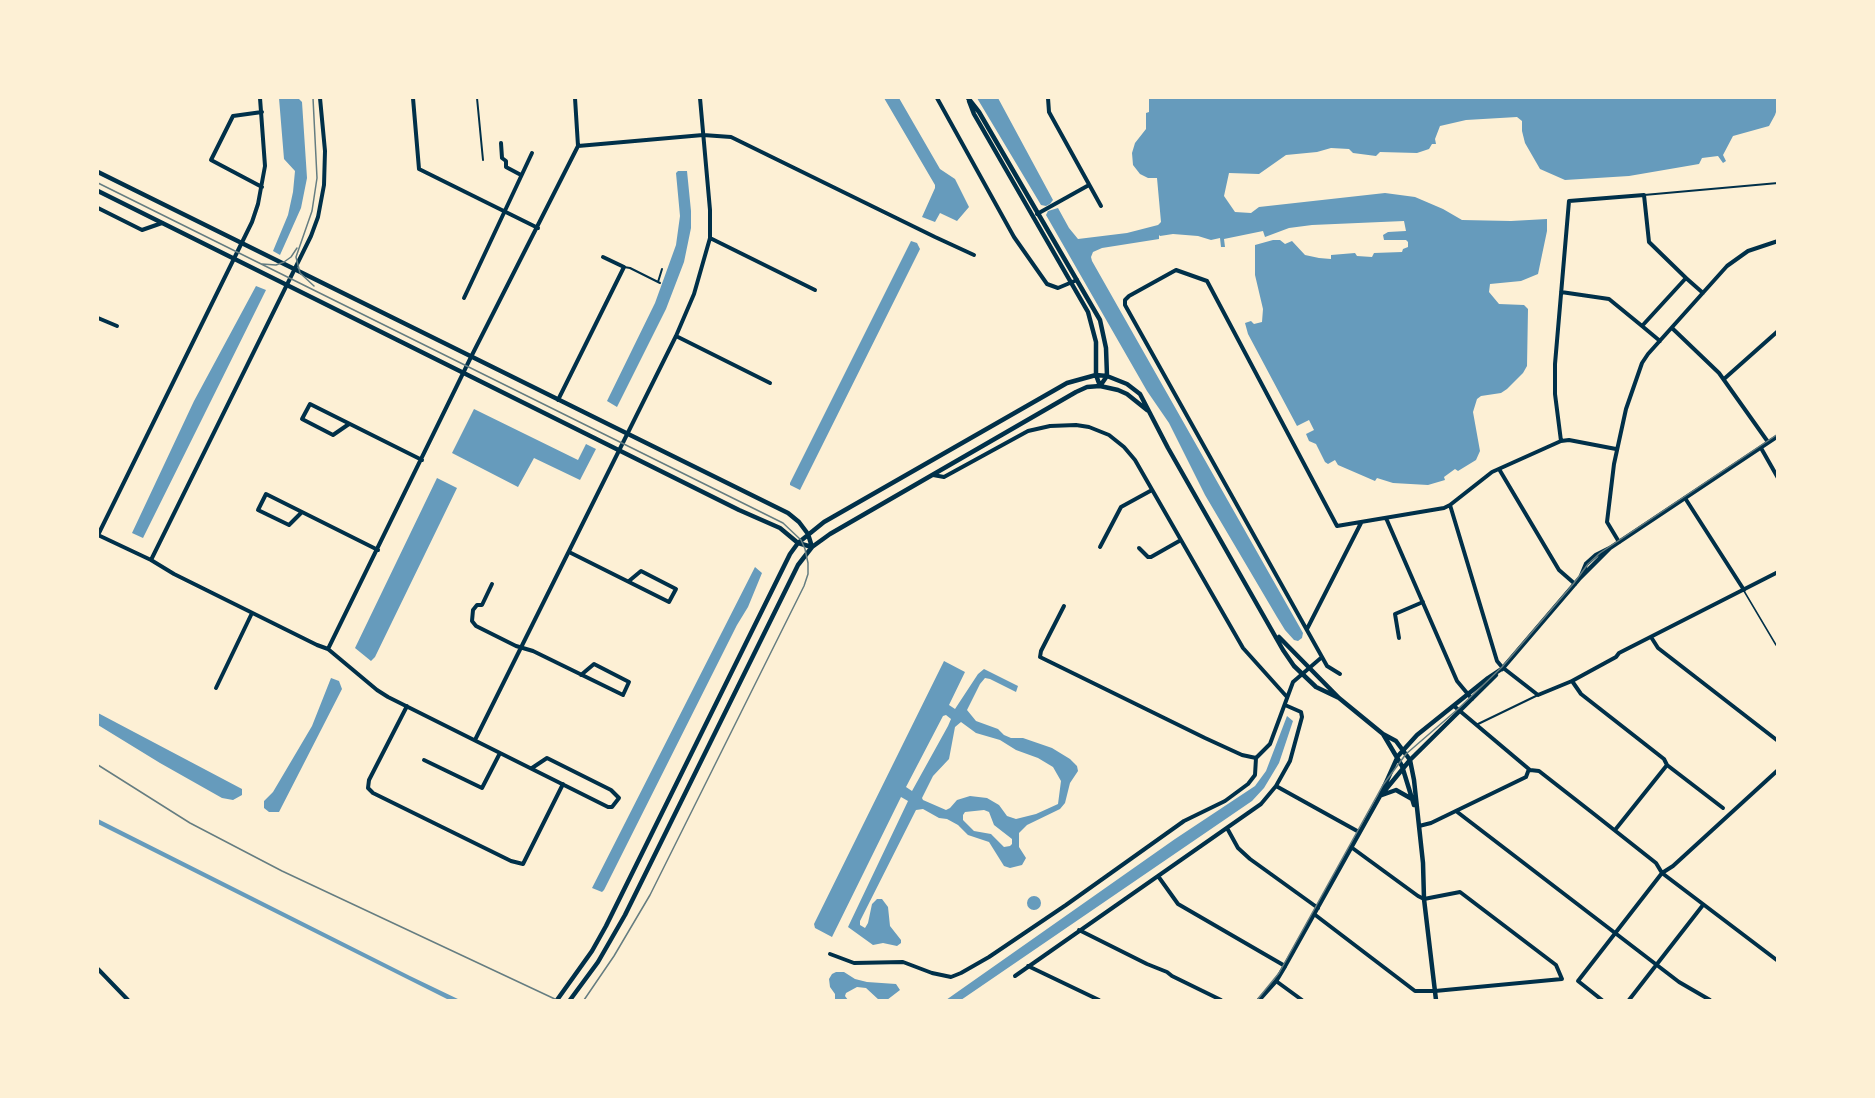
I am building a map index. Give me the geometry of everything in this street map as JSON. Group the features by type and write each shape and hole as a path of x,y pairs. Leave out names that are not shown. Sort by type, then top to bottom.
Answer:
{"street":[{"path":"260,98 265,166 262,187 252,222 98,535 328,649 377,690 500,753 608,807 612,807 619,798 611,789 548,758 532,768"},
{"path":"151,560 288,285 318,217 324,185 325,151 320,98"},
{"path":"413,98 419,169 538,228"},
{"path":"477,98 483,160"},
{"path":"328,649 471,357 578,146 575,98"},
{"path":"475,740 676,336 694,294 710,238 710,210 700,98"},
{"path":"937,98 1014,237 1047,284 1058,288 1074,282"},
{"path":"968,98 979,112 1038,214 1088,312 1096,342 1096,375 1100,386"},
{"path":"1048,98 1049,112 1101,206"},
{"path":"262,112 233,116 211,160 262,187"},
{"path":"578,146 704,135 731,137 974,255"},
{"path":"501,143 502,158 506,161 506,167 521,175"},
{"path":"464,298 532,153"},
{"path":"98,172 788,513 808,534 812,548"},
{"path":"1561,441 1555,394 1555,364 1569,201 1778,183"},
{"path":"1038,214 1089,185"},
{"path":"98,191 739,510 780,528 798,543 812,548"},
{"path":"1644,195 1648,242 1703,293"},
{"path":"98,208 142,231 162,223"},
{"path":"710,238 815,290"},
{"path":"1619,542 1607,522 1616,449 1638,373 1648,354 1737,258 1748,251 1778,241"},
{"path":"603,256 659,283 662,269"},
{"path":"558,400 624,267"},
{"path":"1340,674 1327,666 1125,305 1125,300 1129,296 1176,270 1207,281 1337,526 1450,506 1499,469 1561,441 1569,440 1616,449"},
{"path":"1642,326 1686,278"},
{"path":"1074,282 1100,321 1106,348 1107,376 1100,386"},
{"path":"1561,292 1609,299 1660,341"},
{"path":"98,318 117,326"},
{"path":"1671,328 1724,379 1768,442"},
{"path":"1724,379 1778,331"},
{"path":"676,336 770,383"},
{"path":"557,1000 592,951 606,926 790,554 798,543 824,522 1067,383 1096,375 1107,376 1135,389 1144,400 1147,410 1277,635 1283,650 1316,687 1339,698"},
{"path":"570,1000 598,962 620,925 798,565 812,548 830,534 1087,387 1100,386 1127,394 1147,410"},
{"path":"349,424 333,435 302,419 310,404 422,460"},
{"path":"932,475 944,477 1028,431 1050,426 1076,425 1098,430 1116,440 1135,460 1243,648 1287,697"},
{"path":"1380,796 1410,760 1470,697 1503,668 1577,582 1610,548 1778,436"},
{"path":"1761,448 1778,478"},
{"path":"1499,469 1558,570 1577,582"},
{"path":"1100,547 1121,507 1152,490"},
{"path":"301,513 289,525 258,510 266,494 378,550"},
{"path":"1685,498 1744,590"},
{"path":"1450,506 1497,661 1539,695"},
{"path":"1386,518 1457,681 1470,697"},
{"path":"1307,629 1362,523"},
{"path":"1139,548 1148,557 1181,540"},
{"path":"568,552 669,602 676,589 641,571 628,581"},
{"path":"1476,725 1572,681 1651,637 1778,572"},
{"path":"492,584 482,605 477,605 473,610 472,621 476,626 623,695 629,682 594,664 581,675"},
{"path":"1399,638 1395,614 1423,602"},
{"path":"1064,606 1040,657 1205,738 1242,755 1256,758"},
{"path":"216,688 252,613"},
{"path":"1277,635 1339,698 1383,734 1396,741 1410,760 1423,863 1424,899 1436,1000"},
{"path":"1651,637 1658,648 1778,741"},
{"path":"830,954 854,963 903,962 932,973 951,977 989,957 1184,821 1225,801 1248,784 1255,775 1256,758 1270,744 1293,682 1322,657"},
{"path":"1572,681 1581,694 1664,758 1667,765 1723,808"},
{"path":"1258,1000 1276,981 1285,966 1380,796 1398,756 1403,749 1454,706 1470,697"},
{"path":"1015,975 1261,804 1276,786 1290,761 1302,717 1301,712 1285,705"},
{"path":"407,706 369,780 368,788 373,793 511,861 523,864 563,784"},
{"path":"1454,706 1530,769 1539,771 1615,830 1656,863 1662,873 1778,961"},
{"path":"1383,734 1403,768 1417,819"},
{"path":"424,760 482,788 500,753"},
{"path":"1615,830 1667,765"},
{"path":"1418,826 1431,823 1526,777 1530,769"},
{"path":"1602,1000 1578,981 1662,873 1673,866 1778,771"},
{"path":"1276,786 1359,832"},
{"path":"1380,796 1396,790 1412,799"},
{"path":"1456,811 1679,982 1710,1000"},
{"path":"1227,828 1238,848 1250,859 1317,908"},
{"path":"1314,914 1415,991 1562,979 1556,965 1460,892 1424,899 1351,847"},
{"path":"1158,876 1178,904 1285,966"},
{"path":"1629,1000 1703,905"},
{"path":"1079,930 1221,1000"},
{"path":"1028,966 1099,1000"},
{"path":"98,969 128,1000"},
{"path":"1276,981 1302,1000"}],"lane":[{"path":"1744,590 1776,645"}],"water":[{"path":"279,98 298,98 302,102 307,178 301,208 280,255 273,251 288,215 295,171 284,159"},
{"path":"884,98 899,98 940,169 955,179 969,207 957,221 940,213 935,222 922,217 935,185"},
{"path":"977,98 998,98 1053,200 1050,204 1041,205"},
{"path":"1149,98 1777,98 1778,106 1769,126 1733,136 1723,155 1726,161 1723,163 1718,156 1702,158 1699,164 1629,176 1565,180 1540,169 1525,143 1522,121 1517,117 1466,120 1440,126 1435,139 1436,144 1417,153 1380,152 1376,156 1353,153 1349,149 1331,148 1317,152 1286,155 1259,174 1229,173 1224,196 1235,212 1251,213 1259,207 1385,193 1415,197 1462,220 1547,219 1547,231 1538,274 1521,281 1490,284 1489,292 1499,304 1524,305 1528,309 1527,366 1523,373 1501,393 1481,396 1477,399 1473,412 1480,451 1476,460 1458,471 1455,469 1444,477 1445,480 1428,485 1393,483 1377,478 1375,481 1338,465 1335,460 1328,464 1325,462 1316,444 1309,441 1306,434 1314,430 1309,420 1297,426 1248,334 1245,323 1262,322 1263,309 1255,275 1255,245 1273,240 1280,240 1285,244 1292,241 1305,255 1319,258 1331,259 1331,255 1355,253 1357,256 1372,257 1374,253 1402,252 1408,247 1406,240 1384,240 1383,235 1388,232 1406,231 1404,221 1312,225 1289,228 1265,237 1263,231 1224,239 1225,247 1221,247 1220,238 1211,240 1198,236 1159,235 1159,239 1102,248 1093,252 1092,261 1303,633 1302,638 1298,641 1294,640 1285,630 1277,617 1205,495 1169,423 1147,391 1046,215 1048,211 1058,208 1078,239 1127,233 1158,225 1161,222 1157,178 1148,178 1140,174 1133,165 1132,153 1135,143 1146,129"},
{"path":"687,171 691,211 691,228 684,262 666,309 617,407 607,401 655,303 676,245 680,216 676,173"},
{"path":"911,241 917,243 920,249 800,490 790,483"},
{"path":"256,286 266,290 143,538 132,533 194,401"},
{"path":"474,409 578,460 586,444 596,449 580,480 534,458 518,487 452,453"},
{"path":"437,478 457,488 375,657 371,661 355,648"},
{"path":"755,567 762,573 748,607 604,890 602,892 592,888"},
{"path":"944,661 965,672 949,705 955,709 978,674 984,669 1018,686 1016,692 985,678 967,710 976,721 998,729 1004,735 1011,738 1023,738 1052,748 1070,759 1077,766 1078,771 1070,783 1065,803 1060,809 1027,825 1019,833 1019,847 1026,858 1022,865 1010,868 1004,866 989,842 968,835 958,825 947,819 939,818 923,809 916,810 860,921 860,925 865,928 872,904 877,899 882,899 888,907 890,926 901,943 897,946 883,943 873,945 848,927 908,801 901,797 832,937 815,928 814,924","holes":["946,715 951,719 948,726 912,791 906,787 943,716","961,722 976,733 1000,740 1053,767 1061,781 1058,804 1036,814 1016,819 1007,816 999,805 987,798 970,796 957,800 946,810 923,800 933,776 949,759 955,727","984,810 989,812 994,825 1012,839 1012,844 1004,847 991,834 974,831 963,820 965,812"]},
{"path":"331,678 339,681 342,689 279,812 269,812 264,808 264,801 273,792 312,726"},
{"path":"98,713 242,789 242,795 233,800 222,798 160,763 98,725"},
{"path":"1287,716 1293,721 1279,763 1264,788 1252,801 961,1000 946,1000 1175,839 1255,786 1266,771"},
{"path":"98,819 460,1000 449,1000 98,824"},
{"path":"1034,896 1039,898 1041,903 1039,908 1034,910 1029,908 1027,903 1029,898"},
{"path":"836,972 844,972 855,979 867,982 896,984 900,990 887,1000 879,1000 866,988 857,987 846,993 848,1000 835,1000 829,979"}],"tram line":[{"path":"313,98 317,178 312,211 296,257 300,273 314,286"},
{"path":"98,183 783,523 801,540 808,563 808,574 804,586 650,895 614,956 584,1000"},
{"path":"262,264 276,265 284,262 297,248"},
{"path":"1257,1000 1279,973 1383,785 1406,754 1502,667 1588,564 1600,553 1778,434"},
{"path":"98,765 190,823 282,871 557,1000"}]}
